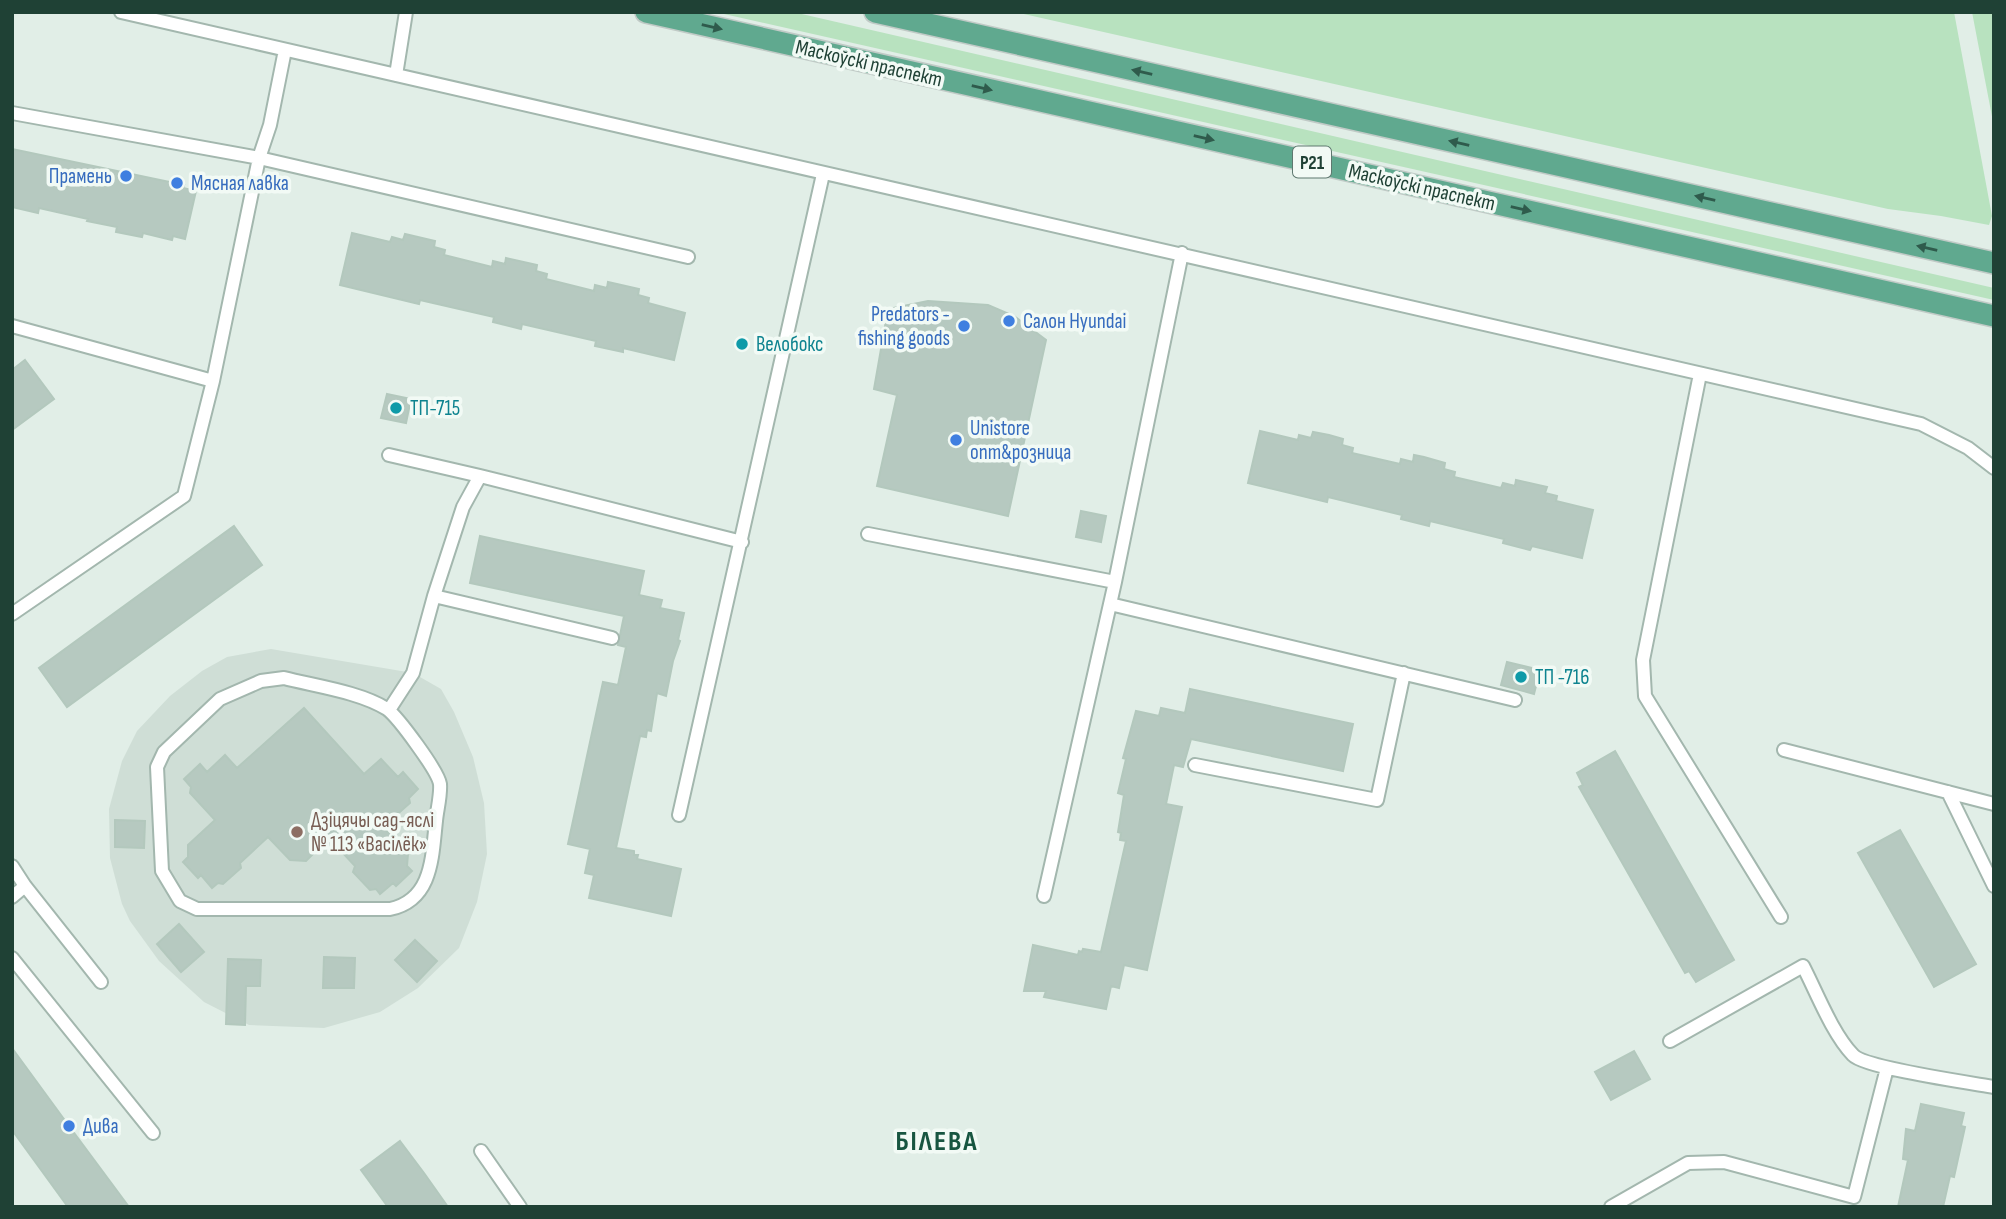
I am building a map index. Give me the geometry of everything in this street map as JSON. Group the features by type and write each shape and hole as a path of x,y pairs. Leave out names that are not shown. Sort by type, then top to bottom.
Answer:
{"main road":[{"name":"Маскоўскі праспект","path":"646,12 1994,316"},
{"name":"Р21","path":"875,12 1994,263"}],"lane":[{"path":"121,12 1922,424 1968,448 1994,468"},
{"path":"396,75 406,12"},
{"path":"12,614 184,496 213,381 259,158 270,125 285,50"},
{"path":"12,113 259,158 688,257"},
{"path":"679,815 823,174"},
{"path":"1044,896 1115,582 1182,253"},
{"path":"12,326 213,381"},
{"path":"1700,374 1643,660 1645,696 1781,917"},
{"path":"389,456 480,475 742,542"},
{"path":"389,710 413,673 463,507 480,475"},
{"path":"868,534 1115,582"},
{"path":"434,596 611,638"},
{"path":"1110,604 1515,700"},
{"path":"1195,765 1377,800 1404,673"},
{"path":"284,678 364,699 389,710 434,767 440,783 430,872 423,887 403,906 390,909 197,909 180,901 162,871 157,767 164,752 220,699 261,681 284,678"},
{"path":"1784,750 1994,804"},
{"path":"1948,793 1994,886"},
{"path":"12,866 25,887 101,982"},
{"path":"12,897 25,887"},
{"path":"12,958 153,1133"},
{"path":"1670,1041 1803,966 1854,1057 1887,1068 1994,1087"},
{"path":"1611,1207 1688,1163 1724,1162 1854,1197 1887,1068"},
{"path":"481,1151 520,1207"}],"shaded area":[{"name":"Дзіцячы сад-яслі № 113 «Васілёк»","path":"271,649 413,673 441,689 473,757 484,803 487,854 477,902 459,948 418,988 380,1012 324,1028 249,1025 204,1002 159,961 130,921 122,904 110,858 109,809 122,761 137,731 170,696 202,671 227,657"}],"green space":[{"path":"715,12 793,12 1994,288 1994,300"},
{"path":"1015,12 1954,12 1992,216 1989,225 1888,209"},
{"path":"1972,12 1994,12 1994,127"}],"building":[{"path":"12,149 184,185 183,188 196,191 185,239 173,236 172,240 143,233 142,237 116,232 117,227 87,221 88,219 39,208 38,213 12,207"},
{"path":"352,233 390,242 392,237 403,240 405,234 435,241 434,247 445,250 444,255 492,267 493,261 505,264 506,258 537,265 536,271 547,274 546,279 594,291 595,285 607,288 608,282 639,289 638,295 649,298 648,303 685,313 674,360 623,348 623,352 595,346 596,341 522,324 521,329 493,322 494,317 420,300 419,304 340,285"},
{"name":"Unistore опт&розница","path":"928,301 988,305 1014,316 1046,340 1008,516 877,486 897,395 874,389 888,309"},
{"path":"25,360 54,399 12,430 12,370"},
{"name":"ТП-715","path":"387,394 411,399 406,423 381,418"},
{"path":"1260,431 1298,440 1299,435 1311,438 1313,432 1329,435 1343,439 1342,445 1353,448 1352,453 1400,464 1401,459 1413,462 1414,455 1424,457 1445,463 1444,469 1455,472 1454,477 1501,488 1503,483 1515,486 1516,480 1547,487 1545,493 1557,496 1556,501 1593,510 1582,558 1532,546 1530,550 1503,543 1504,539 1430,521 1429,526 1401,519 1402,515 1328,497 1327,502 1248,483"},
{"path":"1081,511 1106,516 1101,542 1076,537"},
{"path":"234,526 262,565 67,707 39,668"},
{"path":"480,536 644,571 639,595 662,600 660,608 684,613 666,696 657,693 651,731 647,730 646,737 640,736 616,848 634,851 634,855 638,855 637,859 681,869 671,916 589,898 594,875 585,873 590,849 568,844 603,682 618,685 626,647 618,645 624,616 470,583"},
{"name":"ТП -716","path":"1507,662 1540,670 1534,694 1501,685"},
{"path":"1190,689 1353,724 1343,771 1191,739 1183,767 1174,765 1166,804 1182,807 1147,970 1124,965 1119,988 1111,986 1106,1009 1044,997 1046,991 1024,991 1033,945 1078,955 1083,949 1101,952 1126,841 1120,840 1121,833 1118,832 1124,795 1118,793 1126,759 1123,758 1136,711 1159,716 1161,708 1185,713"},
{"path":"304,708 364,774 381,759 398,777 403,772 418,789 409,798 410,803 383,827 408,854 407,866 412,871 396,886 393,883 380,894 376,889 370,890 353,872 355,866 329,838 306,861 290,860 268,837 240,863 241,868 223,884 218,883 212,888 201,875 198,878 183,862 188,857 188,845 215,820 190,793 191,787 184,779 200,764 207,772 225,755 237,768"},
{"path":"1615,751 1734,960 1696,982 1689,971 1685,973 1579,787 1583,785 1577,773"},
{"path":"115,820 145,821 144,848 115,847"},
{"path":"1900,830 1976,964 1934,987 1858,853"},
{"path":"179,924 204,952 181,972 157,944"},
{"path":"415,940 437,961 417,982 395,960"},
{"path":"324,957 355,958 354,988 323,988"},
{"path":"228,959 261,960 260,986 246,986 245,1025 226,1024"},
{"path":"12,1048 129,1207 68,1207 12,1130"},
{"path":"1634,1051 1650,1079 1611,1100 1595,1072"},
{"path":"1921,1104 1964,1113 1961,1126 1965,1127 1954,1177 1950,1176 1943,1207 1898,1207 1908,1160 1903,1159 1906,1129 1915,1131"},
{"path":"400,1141 448,1207 388,1207 361,1170"}],"place":[{"name":"Прамень","path":"126,176"},
{"name":"Мясная лавка","path":"177,183"},
{"name":"Салон Hyundai","path":"1009,321"},
{"name":"Predators - fishing goods","path":"964,326"},
{"name":"Велобокс","path":"742,344"},
{"name":"ТП-715","path":"396,408"},
{"name":"Unistore опт&розница","path":"956,440"},
{"name":"ТП -716","path":"1521,677"},
{"name":"Дзіцячы сад-яслі № 113 «Васілёк»","path":"297,832"},
{"name":"Дива","path":"69,1126"}],"district":[{"name":"БІЛЕВА","path":"937,1140"}]}
